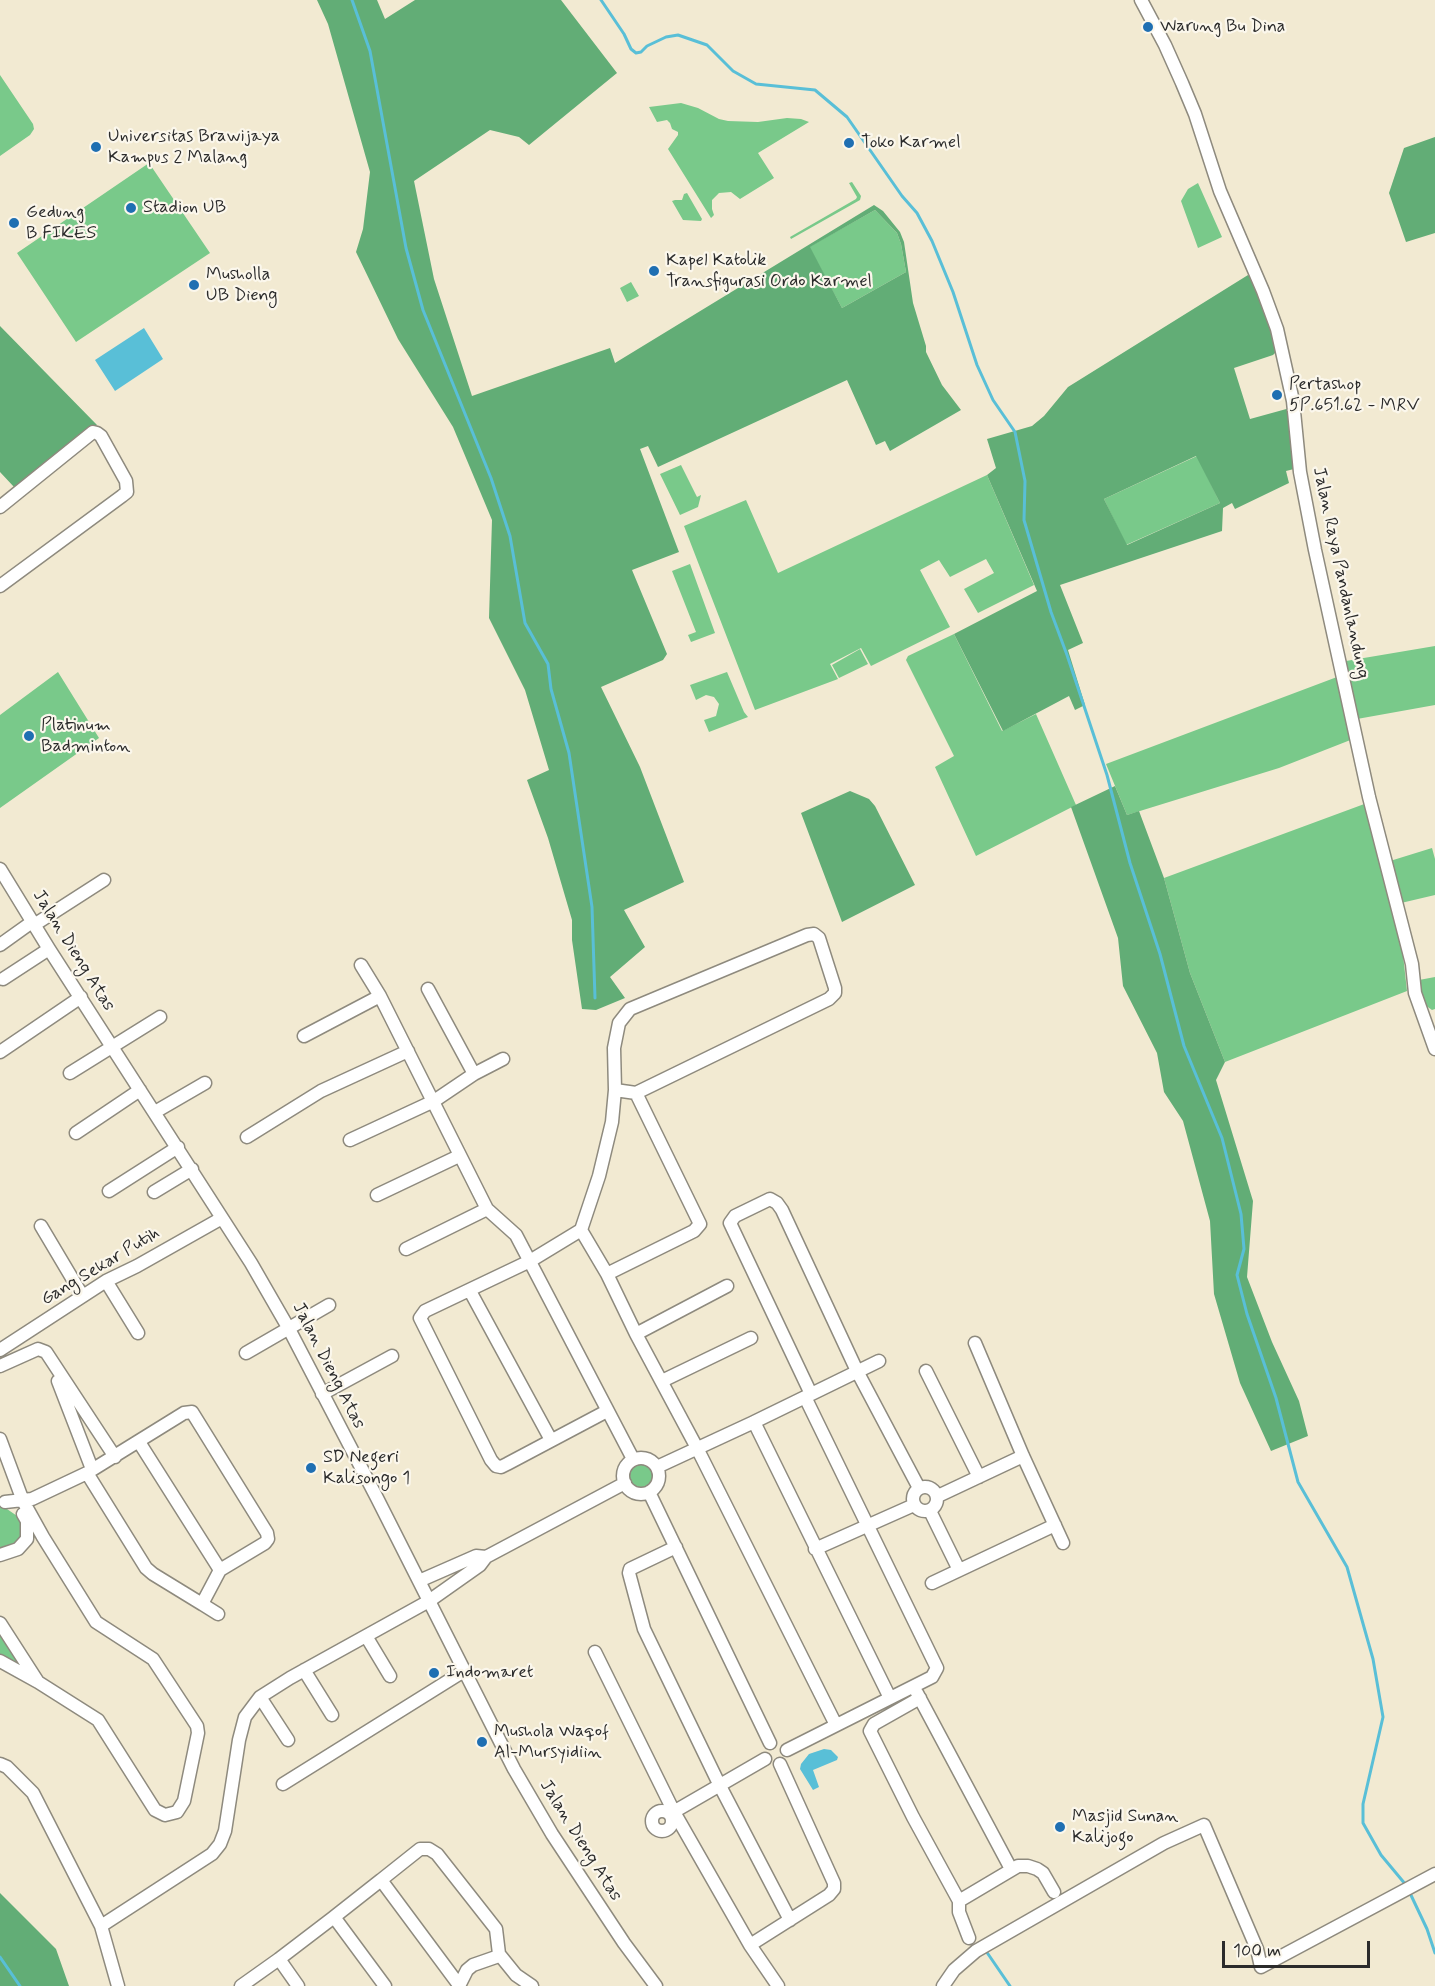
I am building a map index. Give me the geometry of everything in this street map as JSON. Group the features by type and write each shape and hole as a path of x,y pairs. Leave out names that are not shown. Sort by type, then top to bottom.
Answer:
{"street":[{"name":"Jalan Raya Pandanlandung","path":"1141,0 1165,45 1195,114 1220,191 1277,329 1293,401 1300,472 1315,550 1369,797 1412,964 1415,993 1432,1032"},
{"path":"0,507 93,432 101,436 126,481 127,492 0,586"},
{"name":"Jalan Dieng Atas","path":"0,869 4,886 33,924 251,1263 289,1329 514,1769 552,1834 624,1943 656,1986"},
{"path":"0,945 104,880"},
{"path":"607,1411 501,1467 493,1464 420,1318 424,1311 530,1261 581,1230 608,1142 615,1090 616,1030 630,1010 807,934 814,934 819,938 834,988 832,996 636,1094 615,1090"},
{"path":"3,979 49,949"},
{"path":"361,965 380,996 487,1209 516,1235 633,1459"},
{"path":"428,989 474,1074"},
{"path":"304,1036 380,996"},
{"path":"0,1053 81,998"},
{"path":"70,1073 160,1017"},
{"path":"247,1137 321,1091 408,1051"},
{"path":"350,1140 434,1101 474,1074 503,1059"},
{"path":"155,1112 205,1083"},
{"path":"76,1133 140,1090"},
{"path":"607,1274 694,1231 700,1224 636,1094"},
{"path":"109,1191 177,1147"},
{"path":"376,1195 459,1156"},
{"path":"154,1192 192,1169"},
{"path":"787,1750 932,1677 938,1668 868,1526 731,1227 731,1221 735,1216 770,1199 782,1210 858,1371 919,1488"},
{"path":"406,1249 487,1209"},
{"name":"Gang Sekar Putih","path":"0,1350 38,1327 82,1295 222,1218"},
{"path":"41,1226 82,1295"},
{"path":"581,1230 607,1274 636,1334 697,1448 836,1725"},
{"path":"106,1281 138,1333"},
{"path":"636,1334 727,1286"},
{"path":"470,1291 551,1440"},
{"path":"246,1353 329,1305"},
{"path":"662,1381 751,1338"},
{"path":"975,1342 1063,1543"},
{"path":"0,1366 38,1349 46,1352 89,1471 146,1568 219,1614"},
{"path":"322,1394 392,1356"},
{"path":"48,1358 115,1457"},
{"path":"657,1467 879,1361"},
{"path":"926,1371 979,1478"},
{"path":"3,1502 18,1509 27,1508 115,1457 184,1413 192,1412 267,1533 265,1543 220,1570 202,1604"},
{"path":"754,1422 890,1698"},
{"path":"0,1439 27,1508 96,1622 153,1659 197,1726 198,1732 187,1790 181,1808 177,1812 165,1815 155,1810 98,1720 0,1661"},
{"path":"139,1442 220,1570"},
{"path":"938,1496 1023,1456"},
{"path":"633,1459 647,1459 657,1467 659,1479 649,1492 635,1493 625,1483 624,1469 633,1459"},
{"path":"101,1926 212,1854 220,1844 225,1830 239,1740 246,1717 260,1697 429,1601 480,1566 486,1557 625,1483"},
{"path":"919,1488 930,1488 938,1496"},
{"path":"919,1488 914,1494 914,1505 919,1510 930,1511 936,1506 938,1496"},
{"path":"649,1492 770,1743"},
{"path":"3,1502 27,1508"},
{"path":"815,1549 914,1505"},
{"path":"27,1508 27,1539"},
{"path":"930,1511 959,1570"},
{"path":"932,1582 1054,1525"},
{"path":"0,1555 18,1549 27,1539 43,1537"},
{"path":"676,1547 633,1567 629,1573 644,1629 720,1786 790,1920"},
{"path":"419,1581 476,1556 486,1557"},
{"path":"444,1569 453,1584"},
{"path":"0,1623 38,1682"},
{"path":"366,1635 390,1676"},
{"path":"595,1652 672,1813 750,1945 778,1986"},
{"path":"304,1670 332,1715"},
{"path":"283,1784 464,1671"},
{"path":"914,1686 1011,1869"},
{"path":"260,1697 288,1740"},
{"path":"920,1698 874,1724 870,1731 959,1901 958,1912 969,1938"},
{"path":"778,1742 787,1750 787,1757 780,1764 770,1764 765,1759 765,1748 770,1743 778,1742"},
{"path":"672,1813 765,1759"},
{"path":"0,1764 7,1767 33,1793 101,1926 118,1986"},
{"path":"750,1945 830,1895 834,1883 780,1764"},
{"path":"943,1986 954,1970 976,1951 1164,1843 1204,1825 1257,1949 1261,1967 1435,1874"},
{"path":"242,1986 420,1849 429,1849 437,1854 496,1929 499,1954 516,1975 532,1986"},
{"path":"959,1901 1011,1869 1028,1866 1043,1873 1054,1892"},
{"path":"381,1881 463,1983 473,1965 499,1954"},
{"path":"334,1917 385,1986"},
{"path":"279,1959 298,1986"}],"green space":[{"path":"317,0 377,0 385,19 415,0 561,0 617,73 529,145 519,137 490,130 414,181 434,279 472,396 610,348 615,363 874,205 883,211 900,232 904,242 913,303 926,352 942,385 961,410 890,451 885,441 876,445 847,380 658,467 648,446 640,449 679,552 632,570 667,654 663,660 601,687 640,767 684,882 624,910 645,947 610,977 625,998 596,1010 582,1009 572,940 572,920 548,838 527,780 549,770 525,690 489,618 492,520 453,427 398,339 356,252 363,229 370,172 328,24","holes":["875,210 897,233 906,272 842,308 810,247"]},
{"path":"0,75 33,124 34,129 30,135 0,156"},
{"path":"681,103 728,121 758,122 787,118 809,122 758,153 774,178 740,199 731,192 719,193 712,200 714,215 711,218 668,149 678,132 672,129 667,120 657,122 649,107"},
{"path":"1435,137 1435,233 1406,242 1389,193 1404,148"},
{"name":"Stadion UB","path":"149,163 210,253 76,342 17,253"},
{"path":"852,182 861,196 860,200 791,239 790,237 856,199 849,183"},
{"path":"1198,183 1222,237 1198,248 1181,201 1188,189"},
{"path":"687,193 701,221 683,220 672,201 682,200 684,194"},
{"path":"875,210 897,233 906,272 842,308 809,247"},
{"path":"1248,275 1269,322 1277,351 1273,355 1234,368 1250,419 1290,408 1294,469 1286,471 1289,483 1235,509 1232,503 1223,508 1222,531 1060,585 1083,643 1068,650 1085,705 1075,710 1069,696 1003,731 954,634 1037,591 987,475 996,468 987,439 1032,426 1044,416 1068,387","holes":["1196,456 1220,503 1127,545 1104,499"]},
{"path":"631,282 639,296 627,302 620,288"},
{"path":"0,326 97,425 14,487 0,472"},
{"path":"1197,456 1220,503 1126,545 1104,499"},
{"path":"681,465 697,497 701,495 698,507 680,515 660,474"},
{"path":"987,475 1034,585 978,613 964,589 994,573 986,559 950,577 939,560 920,570 950,627 871,666 861,648 830,664 838,679 755,710 684,526 746,500 778,573"},
{"path":"690,564 715,633 691,642 688,635 696,632 672,571"},
{"path":"954,634 1002,731 1036,714 1076,805 976,856 935,767 954,756 906,660 908,656"},
{"path":"1435,646 1435,705 1357,719 1346,661"},
{"path":"860,649 868,664 839,678 832,665"},
{"path":"58,672 99,738 0,808 0,715"},
{"path":"727,672 748,717 709,732 704,720 716,716 719,704 714,697 706,695 696,700 690,685"},
{"path":"1337,677 1353,739 1279,768 1127,815 1106,764"},
{"path":"1115,786 1127,815 1139,811 1164,878 1190,973 1225,1062 1216,1080 1253,1201 1247,1277 1272,1342 1299,1401 1308,1436 1271,1451 1240,1383 1214,1294 1210,1221 1183,1121 1164,1092 1157,1053 1123,986 1118,938 1071,807"},
{"path":"850,791 869,799 875,806 915,885 842,922 801,813"},
{"path":"1367,803 1402,946 1407,991 1225,1062 1190,973 1164,878"},
{"path":"1432,848 1435,859 1435,895 1401,903 1390,861"},
{"path":"1435,977 1435,1009 1432,1010 1425,1005 1419,988 1419,980"},
{"path":"636,1464 646,1464 653,1471 653,1481 646,1488 636,1488 629,1481 629,1471"},
{"path":"0,1507 20,1518 24,1534 19,1541 0,1550"},
{"path":"0,1630 23,1669 0,1656"},
{"path":"0,1893 56,1949 69,1986 0,1986"}],"water":[{"path":"144,328 163,359 115,391 95,360"},
{"path":"824,1749 831,1750 838,1757 837,1760 813,1770 819,1787 813,1790 800,1769 801,1764 809,1754"}],"waterway":[{"path":"352,0 370,51 406,248 423,310 491,478 510,536 525,623 548,664 551,689 569,753 592,907 595,998"},
{"path":"601,0 624,34 631,49 636,53 666,37 678,35 707,45 733,71 756,84 815,90 847,117 902,196 917,213 932,241 953,292 977,365 993,400 1015,432 1025,481 1024,520 1051,612 1107,775 1130,863 1160,954 1184,1046 1222,1138 1241,1214 1244,1249 1237,1275 1247,1314 1276,1398 1298,1482 1347,1567 1373,1659 1383,1717 1363,1804 1363,1823 1381,1855 1406,1885"},
{"path":"1409,1891 1427,1929 1435,1953"},
{"path":"986,1951 1010,1986"},
{"path":"0,1957 20,1986"}],"place":[{"name":"Warung Bu Dina","path":"1148,27"},
{"name":"Toko Karmel","path":"849,143"},
{"name":"Universitas Brawijaya Kampus 2 Malang","path":"96,147"},
{"name":"Stadion UB","path":"131,208"},
{"name":"Gedung B FIKES","path":"14,223"},
{"name":"Kapel Katolik Transfigurasi Ordo Karmel","path":"654,271"},
{"name":"Musholla UB Dieng","path":"194,285"},
{"name":"Pertashop 5P.651.62 - MRV","path":"1277,395"},
{"name":"Platinum Badminton","path":"29,736"},
{"name":"SD Negeri Kalisongo 1","path":"311,1468"},
{"name":"Indomaret","path":"434,1673"},
{"name":"Mushola Waqof Al-Mursyidiin","path":"482,1742"},
{"name":"Masjid Sunan Kalijogo","path":"1060,1827"}]}
